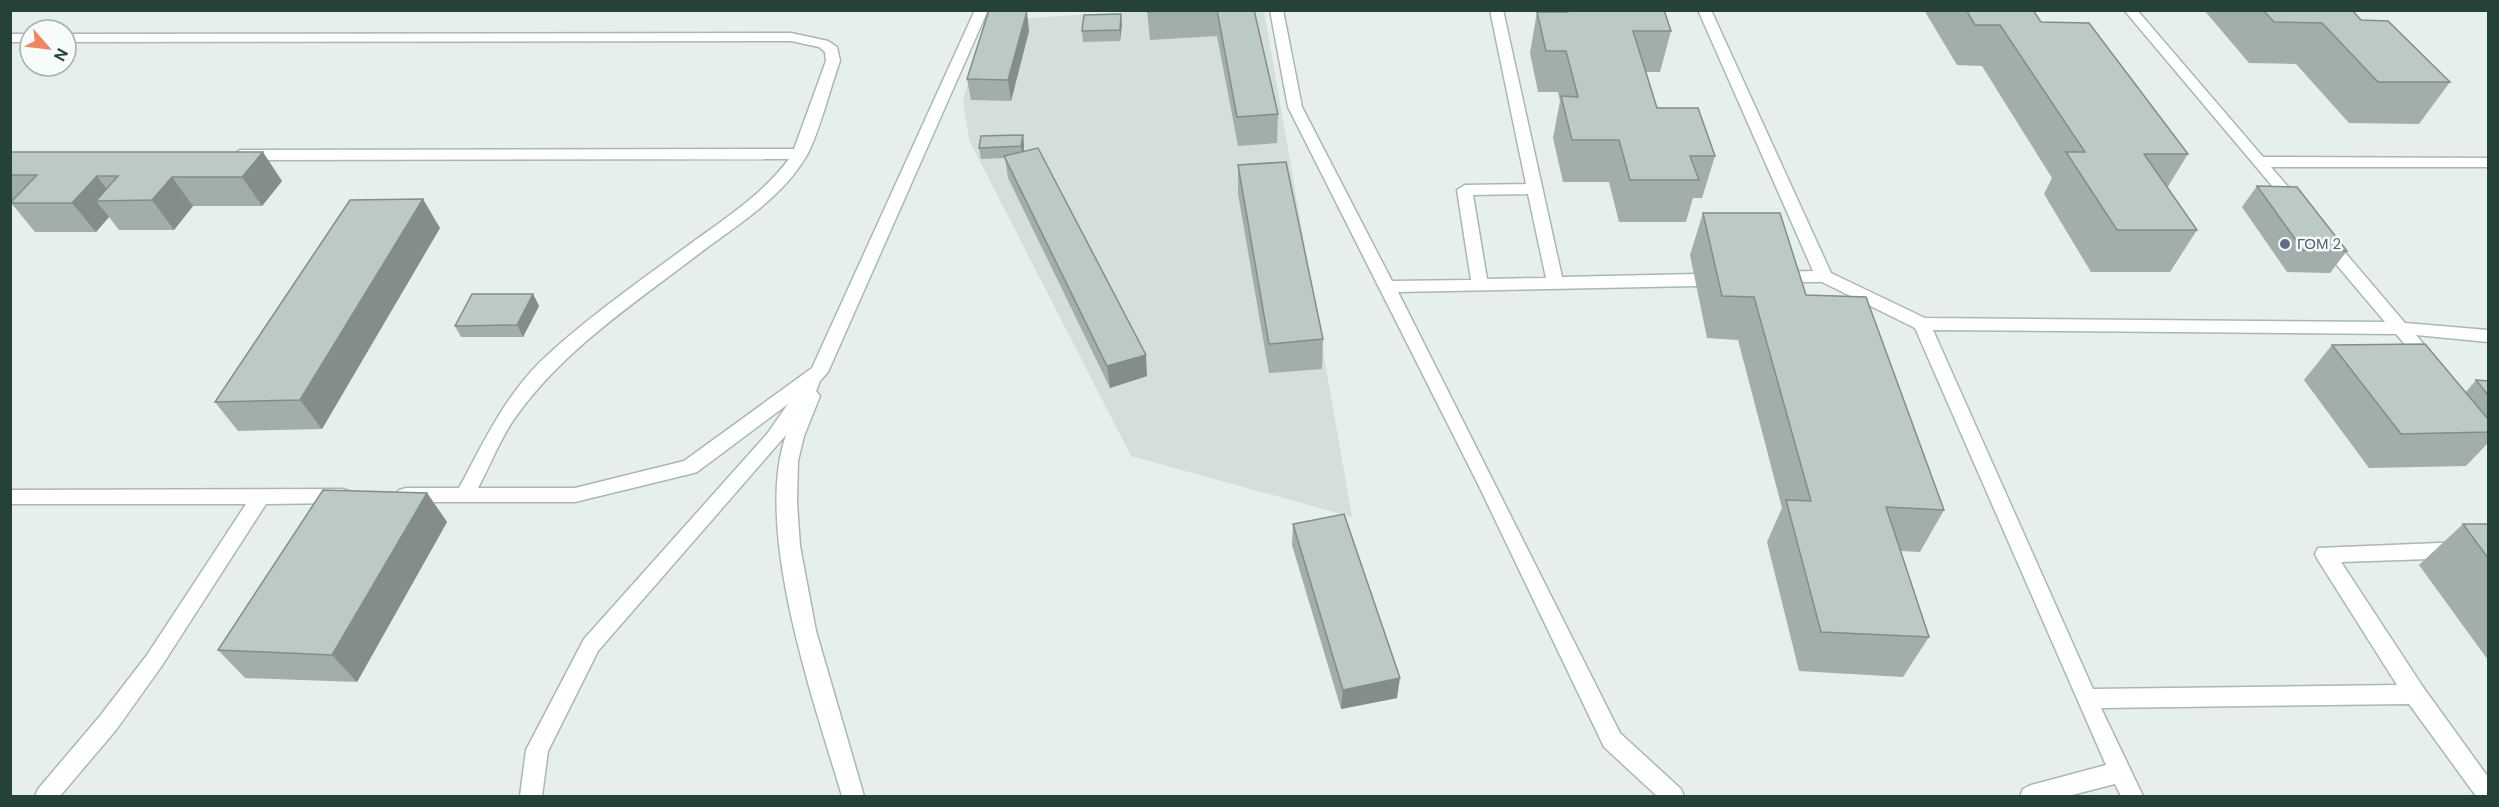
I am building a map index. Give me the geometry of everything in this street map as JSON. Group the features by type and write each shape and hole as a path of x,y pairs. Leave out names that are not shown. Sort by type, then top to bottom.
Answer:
{"lane":[{"path":"853,796 803,620 787,526 789,459 819,372 982,10"},
{"path":"1276,10 1295,107 1486,482 1612,740 1673,796"},
{"path":"1496,10 1555,283"},
{"path":"1704,10 1824,276"},
{"path":"2130,10 2303,215"},
{"path":"78,38 791,37 823,44 832,50 833,61 800,154 783,177 749,211 684,257 575,341 545,368 508,413 465,495"},
{"path":"226,155 800,154"},
{"path":"2258,162 2488,163"},
{"path":"1480,285 1465,190 1534,189"},
{"path":"2318,232 2444,379"},
{"path":"1772,277 1824,276 1922,324 2400,328 2488,336"},
{"path":"1387,287 1696,280"},
{"path":"1922,324 2086,699 2132,796"},
{"path":"386,495 575,495 690,467 819,372"},
{"path":"531,796 537,750 591,645 774,439 819,372"},
{"path":"10,497 363,495"},
{"path":"46,796 108,723 154,661 261,496"},
{"path":"2488,549 2325,554 2415,694 2488,795"},
{"path":"2086,699 2415,694"},
{"path":"2031,796 2120,772"}],"shaded area":[{"path":"1137,11 1264,11 1352,517 1131,456 969,140 963,100 987,21"}],"building":[{"path":"989,10 1027,11 1008,80 967,79"},
{"path":"1148,10 1173,10 1148,12"},
{"path":"1217,10 1254,10 1278,114 1237,117"},
{"path":"1568,10 1664,10 1671,31 1633,31 1657,108 1698,108 1715,156 1690,156 1699,180 1630,180 1619,140 1572,140 1561,96 1578,97 1566,51 1546,51 1537,12 1568,12"},
{"path":"1966,10 2033,10 2041,22 2089,23 2188,154 2144,154 2197,230 2117,230 2066,152 2085,152 2000,25 1975,25"},
{"path":"2263,10 2352,10 2361,20 2388,21 2450,82 2378,82 2322,23 2274,22"},
{"path":"1121,14 1120,30 1082,31 1084,15"},
{"path":"1023,135 1021,146 979,148 981,136"},
{"path":"1038,148 1146,355 1107,366 1004,156"},
{"path":"10,152 263,152 242,177 172,177 152,200 96,201 118,176 97,176 72,203 10,203 37,175 10,175"},
{"path":"1286,162 1323,339 1269,344 1238,165"},
{"path":"2257,186 2297,187 2347,251 2303,250"},
{"path":"423,199 300,400 215,402 350,200"},
{"path":"1703,213 1780,213 1806,295 1866,297 1944,510 1886,507 1929,637 1821,632 1786,500 1811,501 1754,297 1722,296"},
{"path":"472,294 533,294 517,325 455,326"},
{"path":"2425,344 2488,419 2488,432 2401,434 2332,345"},
{"path":"2476,380 2488,381 2488,395"},
{"path":"323,490 427,493 332,655 218,650"},
{"path":"1344,514 1400,678 1343,690 1293,524"},
{"path":"2463,524 2488,524 2488,558"}],"place":[{"name":"ГОМ 2","path":"2285,244"}]}
